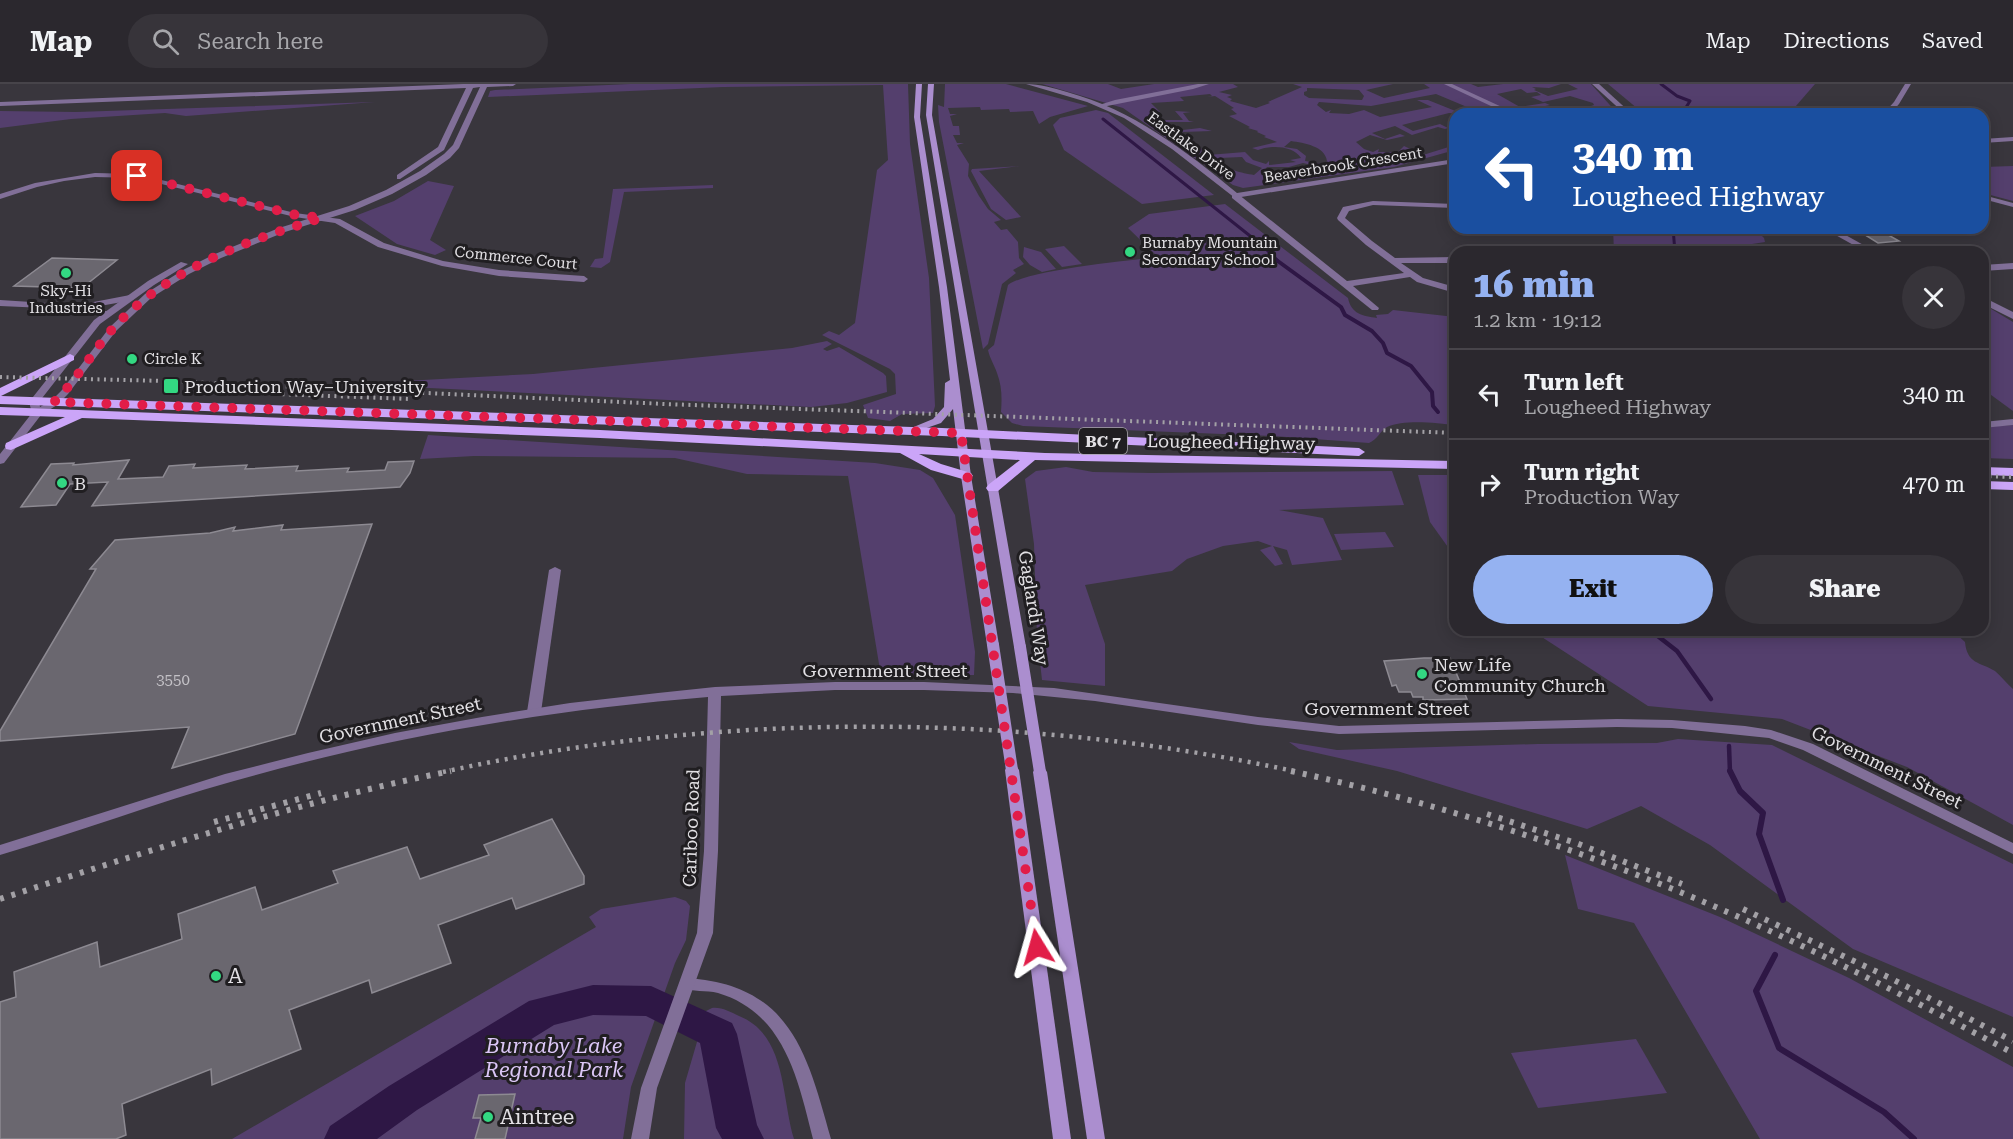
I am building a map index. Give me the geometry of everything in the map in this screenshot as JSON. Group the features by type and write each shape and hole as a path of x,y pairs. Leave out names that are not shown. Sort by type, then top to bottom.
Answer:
{"main road":[{"path":"918,85 917,117 954,370 966,476 1012,770 1062,1139"},
{"name":"Gaglardi Way","path":"931,85 929,115 1020,647 1096,1139"},
{"path":"0,393 70,358"},
{"path":"909,431 937,421 949,407 950,383 954,370"},
{"name":"Lougheed Highway","path":"0,400 82,415 600,434 1032,456 1235,461 1375,457"},
{"name":"Lougheed Highway","path":"0,411 35,407 54,402 961,433 1375,457 1438,459 1449,456"},
{"path":"11,446 82,415"},
{"path":"898,450 966,476"},
{"path":"993,488 1032,456"},
{"name":"Lougheed Highway","path":"1438,459 1449,463"},
{"path":"1989,471 2013,472"},
{"path":"1989,485 2013,486"}],"street":[{"path":"0,104 513,84"},
{"name":"Eastlake Drive","path":"1029,84 1101,105 1150,130 1375,308"},
{"path":"1101,105 1146,92 1172,92 1206,84"},
{"path":"1447,84 1501,108"},
{"path":"1595,84 1622,108"},
{"path":"1892,108 1908,84"},
{"path":"0,461 35,407 97,322 162,276 210,252 262,231 374,192 432,155 447,138 471,85"},
{"path":"54,402 65,392 124,317 148,296 202,263 282,230 322,218 389,192 447,156 466,129 485,85"},
{"path":"1989,141 2013,139"},
{"name":"Beaverbrook Crescent","path":"1235,196 1449,162"},
{"name":"Commerce Court","path":"0,197 35,185 64,179 124,175 143,177 296,215 337,221 381,245 442,263 499,273 584,279"},
{"path":"1989,199 2013,205"},
{"path":"1449,206 1373,203 1352,207 1343,212 1341,218 1345,224 1412,274 1428,284 1449,289"},
{"path":"1838,234 1861,246"},
{"path":"1395,260 1449,260"},
{"path":"1989,268 2013,266"},
{"path":"1347,284 1412,274"},
{"path":"72,307 130,298"},
{"path":"0,303 72,307 124,317"},
{"path":"1989,303 2013,316"},
{"path":"1989,424 2013,422"},
{"path":"534,712 555,570"},
{"name":"Government Street","path":"0,850 160,799 306,758 424,731 534,712 645,697 715,691 856,685 1016,689 1132,702 1294,727 1339,730 1617,723 1672,724 1745,730 1771,734 1808,747 2013,849"},
{"name":"Cariboo Road","path":"687,984 705,933 710,879 715,691"},
{"path":"640,1139 649,1088 687,984 723,988 756,1006 783,1029 798,1057 822,1139"}],"green space":[{"path":"630,84 908,84 910,144 929,278 935,406 933,413 902,414 890,421 868,418 863,405 896,394 895,374 890,369 822,335 829,331 839,335 855,323 877,170 888,160 883,85 723,87 488,97 490,91 495,90"},
{"path":"945,84 1006,84 1088,106 1050,117 1039,124 1033,111 981,110 980,107 948,108 950,114 957,114 950,116 953,126 959,126 960,135 953,135 957,143 964,143 957,145 969,164 968,176 988,209 1001,220 994,222 1001,230 1007,229 1018,242 1019,258 1024,264 1013,270 1016,273 1002,284 988,344 983,349 939,122 938,105 944,107"},
{"path":"1042,84 1108,84 1121,89 1154,84 1233,84 1238,87 1219,92 1232,95 1227,97 1232,99 1230,101 1256,108 1302,87 1293,84 1393,84 1366,90 1384,98 1430,88 1424,84 1471,84 1478,87 1503,84 1561,84 1549,88 1532,87 1548,96 1578,89 1568,84 1591,84 1613,108 1598,108 1591,106 1594,105 1593,103 1570,96 1543,102 1531,97 1541,95 1537,92 1527,93 1521,89 1497,94 1520,107 1545,103 1550,105 1536,108 1469,108 1436,94 1371,106 1319,102 1317,105 1326,112 1331,110 1329,113 1349,114 1364,110 1380,117 1432,107 1417,100 1428,100 1449,108 1449,113 1402,125 1413,131 1440,124 1448,128 1438,127 1412,135 1395,126 1372,133 1385,139 1400,134 1405,136 1387,140 1370,135 1356,142 1364,149 1373,152 1379,149 1378,152 1398,152 1404,146 1423,155 1449,147 1449,152 1394,167 1243,188 1233,185 1123,108","holes":["1307,88 1359,90 1364,96 1362,100 1309,98 1304,95","1210,94 1212,96 1207,97 1215,96 1234,108 1231,109 1237,114 1229,116 1277,142 1252,148 1258,150 1269,147 1287,148 1301,158 1290,160 1296,162 1269,165 1269,161 1266,164 1253,160 1245,152 1208,155 1182,132 1212,131 1200,128 1174,131 1166,122 1194,122 1189,121 1183,113 1191,112 1175,111 1183,120 1163,120 1157,113 1160,112 1151,103 1184,101 1180,97","1291,141 1308,144 1318,149 1327,161 1324,164 1305,161 1306,156 1297,149 1284,147","1242,157 1246,162 1262,168 1254,175 1244,173 1225,165 1219,158","1303,163 1321,167 1304,174 1262,174 1267,167 1289,167"]},
{"path":"1608,84 1815,84 1794,108 1637,108"},
{"path":"375,102 186,116 165,113 71,119 0,128 0,111 76,112"},
{"path":"1096,110 1108,113 1214,195 1142,204 1064,150 1053,125 1060,118"},
{"path":"1020,166 979,171 1021,217 1006,220 991,209 971,171 972,169"},
{"path":"2013,166 2013,201 1989,195 1989,167"},
{"path":"428,181 454,186 430,240 446,250 435,255 397,244 355,216 394,201"},
{"path":"713,185 713,188 624,192 610,262 601,268 590,267 595,259 603,258 613,189"},
{"name":"Burnaby Mountain Secondary School","path":"1225,204 1348,298 1352,308 1358,313 1377,318 1376,315 1388,314 1393,310 1449,316 1449,424 1402,423 1387,427 1369,443 1273,436 1023,426 1012,423 1001,412 1000,383 988,350 994,345 1008,285 1035,275 1055,271 1158,257 1128,228 1149,214"},
{"path":"1613,234 1760,234 1765,242 1739,246 1614,246"},
{"path":"1064,246 1082,264 1062,267 1045,249"},
{"path":"1024,247 1041,252 1056,269 1042,272 1030,265 1023,257"},
{"path":"1989,308 2013,322 2013,411 1989,393"},
{"path":"827,341 832,344 823,349 827,351 839,347 883,373 886,376 887,392 847,403 811,407 349,384 533,374 792,348"},
{"path":"2013,425 2013,459 1989,458 1989,427"},
{"path":"428,435 875,463 920,470 933,478 955,515 975,652 974,675 881,676 848,476 747,474 675,458 474,456 420,459"},
{"path":"1066,467 1093,472 1151,473 1392,471 1404,505 1279,510 1323,518 1342,560 1292,565 1287,550 1273,546 1283,564 1275,566 1260,550 1272,546 1258,541 1223,546 1187,559 1172,571 1085,585 1105,644 1105,686 1042,680 1037,635 1034,544 1025,479 1036,471"},
{"path":"1418,475 1449,475 1449,549 1430,522"},
{"path":"1385,532 1394,547 1341,550 1334,534"},
{"path":"1540,636 1958,636 1965,642 1971,658 1995,671 2013,689 2013,825 1907,767 1782,719 1648,706"},
{"path":"1678,739 1772,745 2013,864 2013,1017 1853,949 1710,845 1641,806 1587,829 1397,771 1299,749 1289,742 1337,750 1657,743"},
{"path":"1565,855 1720,917 1849,978 2013,1067 2013,1139 1760,1139 1634,923 1578,909"},
{"name":"Burnaby Lake Regional Park","path":"675,897 686,901 690,906 686,940 675,963 631,1087 623,1139 232,1139 596,927 589,917 601,909"},
{"path":"712,1008 723,1009 739,1016 755,1025 766,1037 780,1069 794,1139 684,1139 685,1083 706,1011"},
{"path":"1636,1039 1667,1093 1538,1108 1511,1053"}],"building":[{"path":"1864,234 1887,234 1899,241 1878,243"},
{"name":"Sky-Hi Industries","path":"52,258 117,260 82,288 14,286"},
{"path":"129,460 118,479 163,477 169,466 195,464 193,468 247,465 245,469 298,466 296,471 349,468 347,472 385,470 388,462 414,461 410,473 400,487 92,506 108,482 70,484 56,505 21,507 51,464 74,463 73,465"},
{"path":"372,524 295,734 172,768 189,727 0,741 0,731 96,569 90,569 115,540 210,533 235,527 233,531 283,525 281,530"},
{"name":"New Life Community Church","path":"1450,658 1467,699 1423,700 1423,697 1413,697 1411,692 1399,692 1396,685 1392,686 1384,661"},
{"name":"A","path":"552,819 584,876 584,884 516,909 512,898 438,925 451,963 372,993 369,980 289,1010 301,1049 212,1085 211,1069 122,1104 126,1135 116,1139 0,1139 0,1002 16,997 14,972 97,942 100,967 182,939 178,914 255,887 262,910 338,883 333,871 407,847 420,879 489,855 484,845"},
{"name":"Aintree","path":"515,1094 505,1139 475,1139 481,1118 473,1118 479,1095"}],"waterway":[{"path":"1661,84 1677,96 1690,101 1686,108"},
{"path":"1103,119 1264,247 1277,260"},
{"path":"1674,234 1674,246"},
{"path":"1275,259 1341,307 1345,315 1372,331 1383,343 1387,353 1411,366 1432,392 1433,406 1438,412"},
{"path":"1658,636 1677,651 1711,699"},
{"path":"1729,746 1730,772"},
{"path":"1730,771 1740,791 1763,813 1759,834 1783,900"},
{"path":"1775,955 1756,991 1779,1048 1884,1112 1914,1139"},
{"path":"345,1139 403,1098 543,1012 593,1000 651,1001 718,1034 737,1128 743,1139"}],"railway":[{"path":"0,377 166,381 665,404 1449,433"},
{"path":"198,391 411,399"},
{"path":"1989,476 2013,477"},
{"path":"443,772 547,752 654,738 762,729 870,727 979,730 1087,738 1194,752 1298,772"},
{"path":"0,899 280,812 393,783 451,771"},
{"path":"1291,771 1459,814 1570,850 1678,891 1803,947 2013,1053"},
{"path":"214,822 321,793"},
{"path":"1487,814 1576,843 1682,884"},
{"path":"1743,909 1888,977 2013,1041"}],"place":[{"name":"Burnaby Mountain Secondary School","path":"1130,252"},
{"name":"Sky-Hi Industries","path":"66,273"},
{"name":"Circle K","path":"132,359"},
{"name":"Production Way–University","path":"171,386"},
{"name":"B","path":"62,483"},
{"name":"New Life Community Church","path":"1422,674"},
{"name":"A","path":"216,976"},
{"name":"Aintree","path":"488,1117"}],"route":[{"path":"137,176 296,215 322,218 282,230 202,263 148,296 112,329 65,392 54,402 961,433 1037,947"}]}
